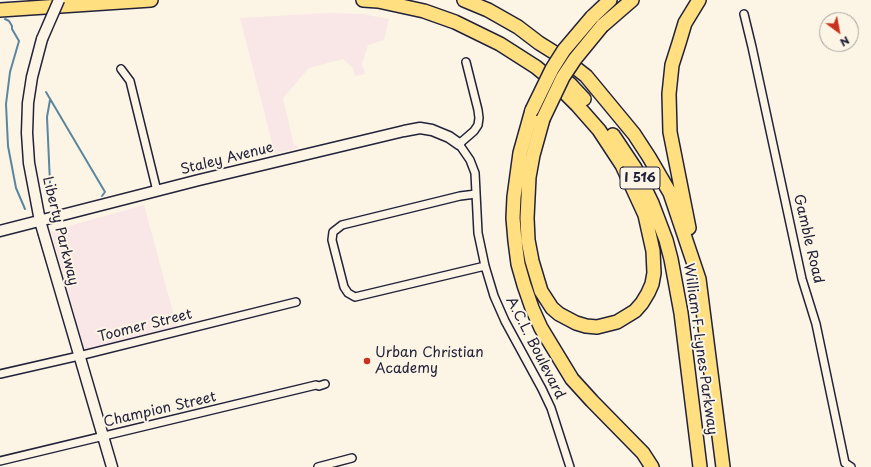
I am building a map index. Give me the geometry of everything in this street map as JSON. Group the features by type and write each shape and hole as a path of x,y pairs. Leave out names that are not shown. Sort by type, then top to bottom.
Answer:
{"highway":[{"path":"0,10 151,0"},
{"path":"363,0 378,1 424,12 454,22 494,41 536,67 553,81 577,105 599,130 622,166 645,215 653,251 654,273 648,294 635,311 617,322 597,327 576,323 559,314 552,308 541,292 532,261 528,240 527,218 529,177 533,155 543,119 563,77 575,59 602,26 632,0"},
{"name":"William F. Lynes Parkway","path":"413,0 432,5 479,23 537,58 575,90 605,124 627,154 652,203 666,240 671,259 680,307 700,467"},
{"name":"William F. Lynes Parkway","path":"464,0 488,10 518,27 586,76 634,134 670,193 699,279 722,467"},
{"path":"610,0 592,17 560,56 542,88 532,110 520,153 514,197 513,218 515,241 518,264 526,293 541,328 572,378 592,401 643,453 652,467"},
{"path":"699,0 685,23 672,65 669,94 670,132 699,279"}],"street":[{"name":"Liberty Parkway","path":"59,0 42,39 32,77 27,116 29,163 40,221 112,467"},
{"name":"Gamble Road","path":"744,14 802,279 816,324 847,466"},
{"path":"459,144 474,131 478,121 478,110 466,62"},
{"path":"121,69 130,81 157,191"},
{"name":"Staley Avenue","path":"0,231 413,129 437,131 459,144"},
{"name":"A.C.L. Boulevard","path":"459,144 467,154 473,166 476,178 478,233 485,266 494,296 505,321 549,404 560,433 570,467"},
{"path":"476,194 460,196 342,225 333,232 332,240 345,290 354,296 485,266"},
{"name":"Toomer Street","path":"0,374 296,302"},
{"name":"Champion Street","path":"0,461 325,384"},
{"path":"318,467 352,458"}],"shaded area":[{"path":"328,13 362,14 389,19 384,40 368,45 362,64 365,74 355,76 352,67 343,59 309,68 283,98 294,146 297,145 298,148 275,154 240,18"},
{"path":"144,205 177,327 84,350 51,231"}],"waterway":[{"path":"5,19 9,21 19,41 10,72 6,104 8,146 16,188 25,209"},
{"path":"46,92 105,192 102,196"},
{"path":"50,100 47,117 50,183"},
{"path":"38,233 59,302"}],"place":[{"name":"Urban Christian Academy","path":"367,361"}]}
